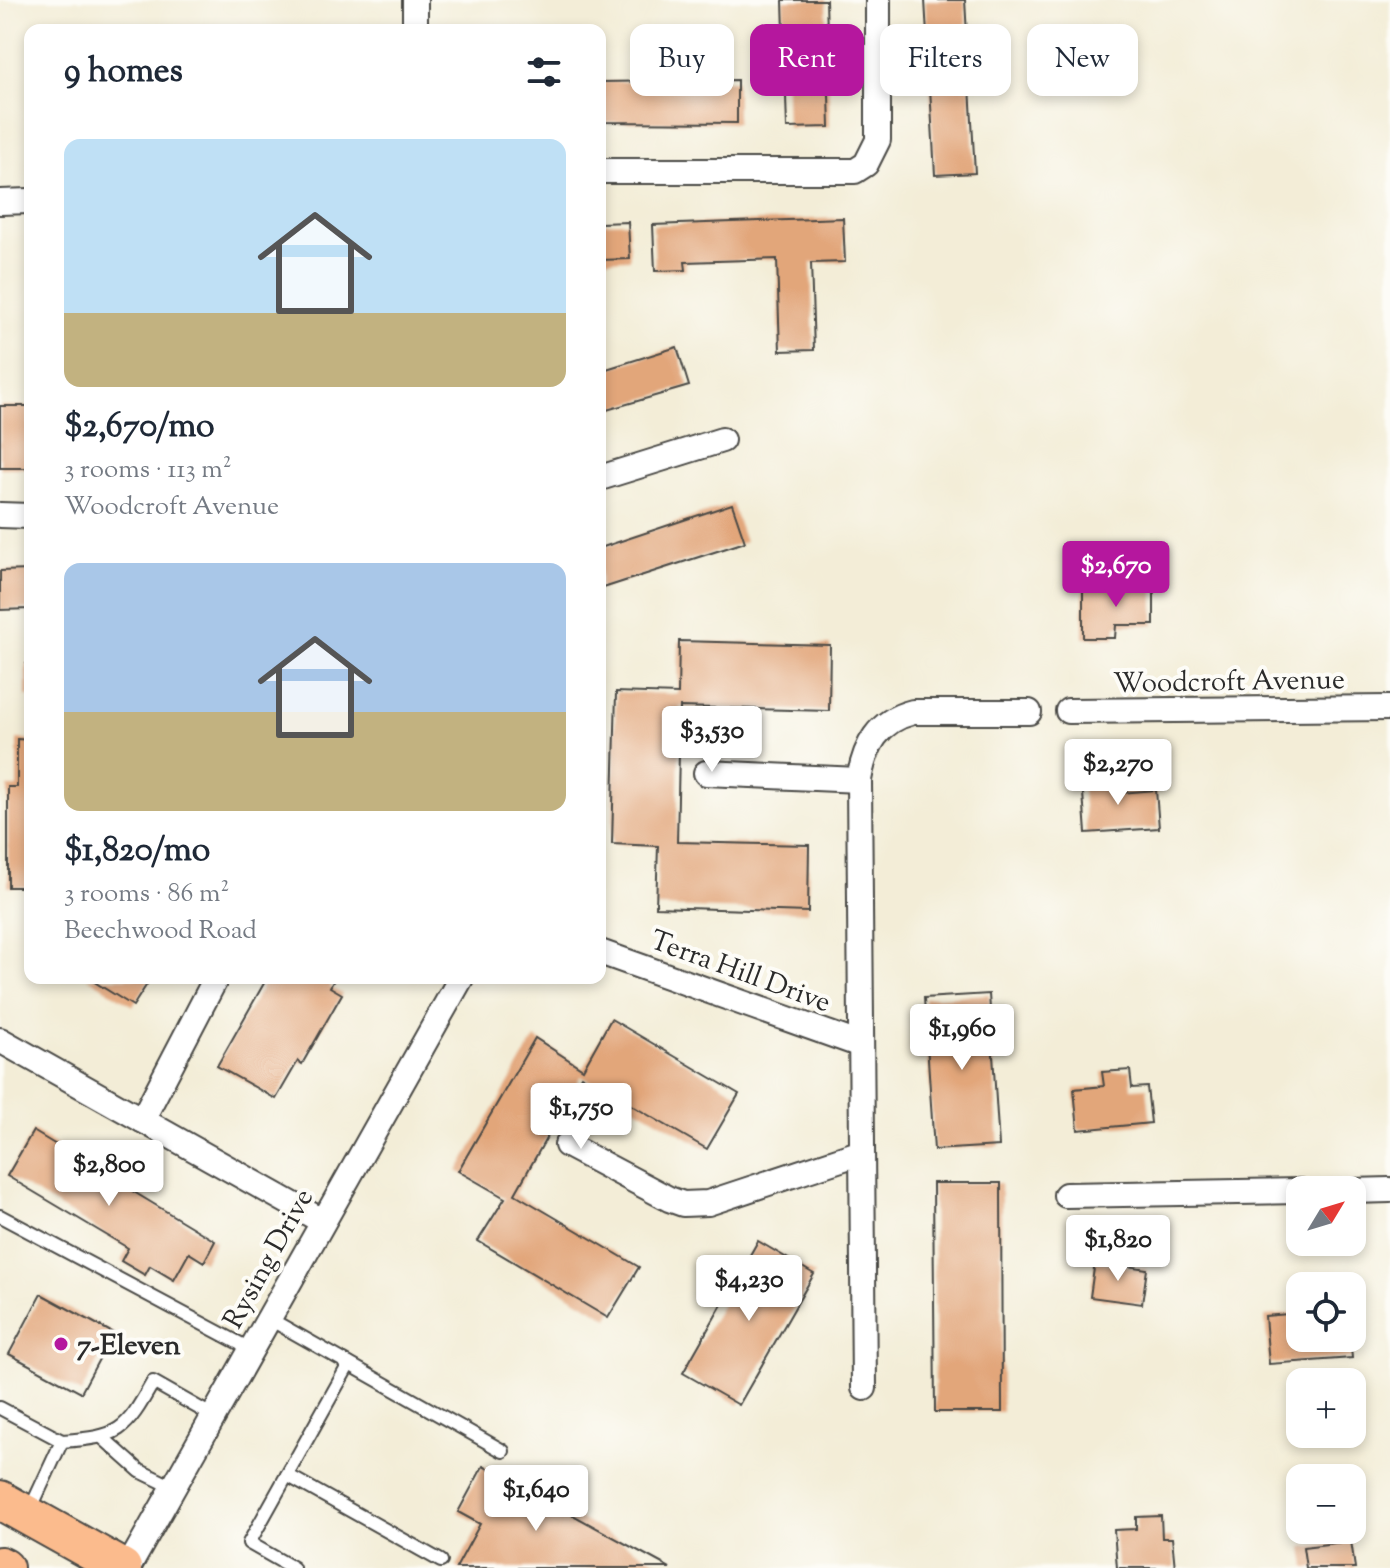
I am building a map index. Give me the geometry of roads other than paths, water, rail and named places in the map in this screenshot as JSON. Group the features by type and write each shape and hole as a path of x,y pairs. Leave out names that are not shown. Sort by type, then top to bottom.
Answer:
{"main road":[{"path":"14,1508 125,1568"}],"street":[{"path":"415,0 415,24"},
{"path":"606,171 855,171 866,164 878,140 878,0"},
{"path":"0,202 24,201"},
{"path":"606,476 722,440"},
{"path":"0,515 24,516"},
{"name":"Woodcroft Avenue","path":"1068,711 1390,708"},
{"name":"Terra Hill Drive","path":"864,1388 859,780 867,744 898,715 913,712 1029,712"},
{"path":"706,773 859,780"},
{"name":"Terra Hill Drive","path":"606,954 861,1045"},
{"path":"142,1120 213,984"},
{"name":"Rysing Drive","path":"125,1568 458,984"},
{"path":"0,1040 322,1221"},
{"path":"567,1145 683,1204 708,1203 862,1152"},
{"path":"1366,1191 1390,1190"},
{"path":"1066,1195 1286,1191"}],"lane":[{"path":"0,1216 250,1349"},
{"path":"268,1318 503,1451"},
{"path":"293,1568 249,1543 349,1364"},
{"path":"0,1408 62,1441 103,1438 131,1420 153,1382 213,1416"},
{"path":"103,1438 140,1471 173,1487"},
{"path":"14,1508 62,1441"},
{"path":"287,1475 441,1561"}],"place":[{"name":"7-Eleven","path":"61,1344"}]}
